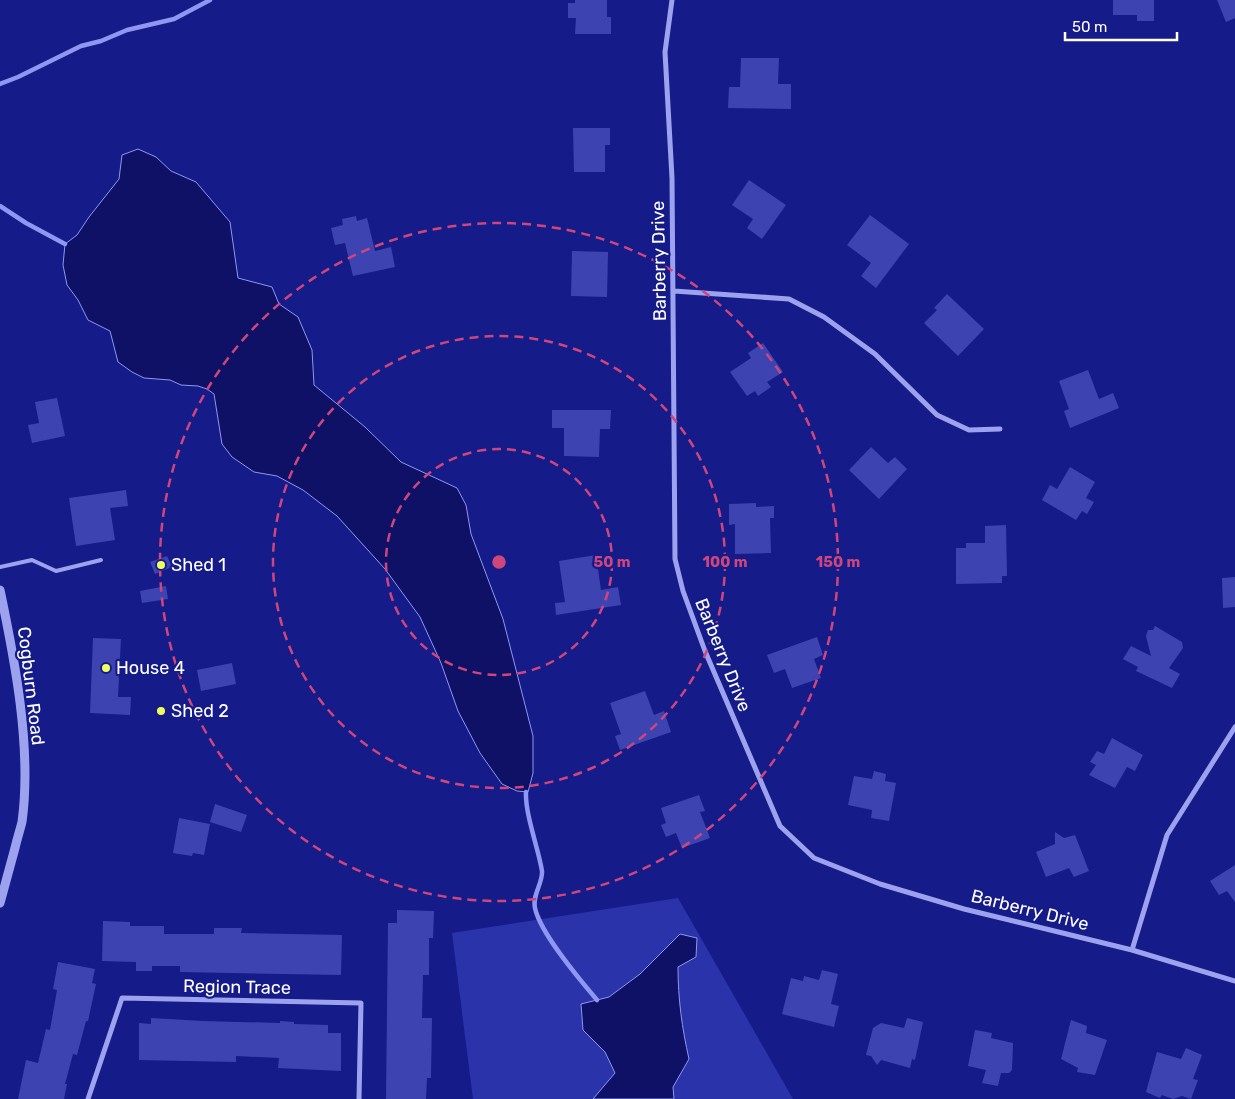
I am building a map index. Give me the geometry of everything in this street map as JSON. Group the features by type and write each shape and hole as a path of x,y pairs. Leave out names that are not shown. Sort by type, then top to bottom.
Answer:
{"street":[{"name":"Barberry Drive","path":"672,0 665,52 672,178 675,559 683,591 705,651 780,826 814,858 880,884 1001,919 1132,950 1235,981"},
{"path":"674,291 789,299 824,317 875,354 937,415 969,430 1000,429"},
{"name":"Cogburn Road","path":"0,590 8,625 19,699 24,781 22,822 0,903"},
{"path":"1132,950 1167,835 1235,728"},
{"name":"Region Trace","path":"88,1099 122,998 361,1003 359,1099"}],"lane":[{"path":"0,567 32,560 56,571 101,560"}],"shaded area":[{"path":"138,149 156,157 171,171 196,182 230,222 238,278 272,287 279,304 298,317 312,350 314,385 365,427 401,462 457,488 466,505 471,534 503,619 533,736 533,773 528,792 517,791 502,784 480,753 458,711 441,663 420,617 385,569 337,516 303,490 277,476 254,472 232,457 222,444 214,394 198,386 181,385 170,380 144,378 132,372 118,362 110,331 88,320 78,300 67,285 63,265 65,244 77,235 119,179 122,155"},
{"path":"678,898 793,1099 473,1099 452,933"},
{"path":"680,934 697,938 696,957 678,967 681,1013 689,1059 673,1087 674,1099 593,1099 615,1073 605,1052 583,1030 581,1004 609,997 640,974"}],"building":[{"path":"575,0 607,0 607,17 611,17 611,34 575,34 576,18 568,18 568,3 575,3"},
{"path":"1113,0 1154,0 1154,21 1137,21 1137,15 1113,15"},
{"path":"1217,0 1235,0 1235,18 1226,22"},
{"path":"741,58 779,58 778,84 791,84 791,109 728,108 729,87 740,87"},
{"path":"573,128 610,128 610,145 605,145 605,172 574,172"},
{"path":"749,180 786,205 762,239 747,228 753,219 732,205"},
{"path":"870,215 909,244 876,288 861,276 871,263 847,245"},
{"path":"356,216 357,221 367,218 375,251 391,247 395,267 353,276 345,243 335,245 331,228 343,225 342,219"},
{"path":"572,251 608,252 607,297 571,296"},
{"path":"947,294 984,329 958,356 924,323 937,310 934,308"},
{"path":"763,343 783,372 767,382 771,387 758,396 755,391 747,396 730,372 751,358 748,353"},
{"path":"1088,370 1099,399 1113,393 1119,408 1070,428 1064,411 1069,409 1059,381"},
{"path":"57,398 65,436 32,443 28,425 39,423 35,402"},
{"path":"552,410 611,410 610,429 600,429 599,457 564,456 564,428 552,428"},
{"path":"871,447 888,463 895,457 907,469 879,499 849,470"},
{"path":"1070,467 1095,482 1086,498 1094,502 1087,514 1082,511 1076,520 1042,500 1050,485 1057,489"},
{"path":"126,490 128,506 110,508 115,540 76,546 69,498"},
{"path":"756,503 756,507 774,506 774,518 770,518 771,553 735,554 735,524 729,525 729,504"},
{"path":"1006,525 1007,576 1002,576 1002,583 956,584 956,548 966,548 966,543 985,543 985,526"},
{"path":"596,555 601,590 618,587 621,605 556,615 555,603 565,602 559,561"},
{"name":"Shed 1","path":"167,556 172,567 155,574 150,562"},
{"path":"1235,577 1235,607 1223,608 1222,578"},
{"path":"166,586 168,599 142,603 140,591"},
{"path":"1155,626 1182,642 1183,648 1169,668 1180,674 1172,688 1136,671 1138,667 1123,659 1131,646 1151,656 1146,636 1148,630 1153,630"},
{"path":"817,637 823,655 814,659 821,678 792,688 785,669 774,673 767,655"},
{"name":"House 4","path":"93,638 121,639 118,697 131,697 130,715 90,713"},
{"path":"232,663 236,684 201,691 197,670"},
{"path":"645,691 654,715 664,711 671,732 620,750 615,736 621,734 610,703"},
{"path":"1112,738 1143,755 1135,771 1127,767 1115,788 1089,775 1096,765 1090,762 1097,751 1104,754"},
{"path":"874,771 886,774 885,781 896,783 889,821 871,818 872,810 848,805 854,776 872,779"},
{"path":"699,795 705,811 700,812 710,838 682,848 676,833 666,837 661,825 666,823 661,808"},
{"path":"215,804 247,815 241,832 210,822"},
{"path":"179,818 210,824 204,855 193,853 192,856 173,853"},
{"path":"1055,832 1064,838 1075,835 1089,871 1074,877 1069,868 1046,877 1036,852 1055,844"},
{"path":"1235,865 1235,902 1227,891 1219,895 1210,881"},
{"path":"397,910 434,911 433,938 429,938 429,975 423,975 422,1018 432,1018 431,1078 427,1078 426,1099 386,1099 388,923 397,923"},
{"path":"103,921 130,922 130,926 164,926 164,934 214,934 214,928 242,928 241,933 342,935 341,975 180,972 180,966 152,966 152,971 136,971 136,962 102,961"},
{"path":"58,962 95,969 92,983 96,984 88,1021 86,1021 77,1055 73,1054 65,1084 67,1084 64,1099 18,1099 26,1060 38,1063 46,1029 50,1030 57,990 53,989"},
{"path":"822,970 838,974 831,1004 839,1006 834,1027 782,1014 791,978 803,981 804,976 819,980"},
{"path":"151,1018 280,1023 280,1021 294,1022 294,1024 328,1025 328,1033 341,1033 341,1071 278,1068 279,1058 236,1056 236,1062 139,1060 139,1023 151,1024"},
{"path":"907,1018 923,1022 915,1060 912,1059 910,1068 881,1060 877,1065 871,1056 866,1055 873,1028 881,1023 904,1028"},
{"path":"1071,1020 1087,1026 1086,1033 1107,1040 1095,1075 1077,1072 1078,1068 1061,1059"},
{"path":"975,1030 992,1033 991,1038 1013,1043 1012,1070 1009,1073 1001,1073 998,1086 982,1083 986,1070 968,1066"},
{"path":"1186,1048 1202,1055 1193,1079 1198,1080 1191,1099 1182,1096 1173,1099 1162,1095 1160,1098 1146,1092 1157,1052 1181,1059"}],"waterway":[{"path":"0,84 81,46 101,41 127,30 174,19 210,0"},
{"path":"0,206 26,223 65,244"},
{"path":"526,792 526,801 542,871 534,903 538,918 552,943 597,1000"}],"place":[{"name":"Shed 1","path":"161,565"},
{"name":"House 4","path":"106,668"},
{"name":"Shed 2","path":"161,711"}]}
